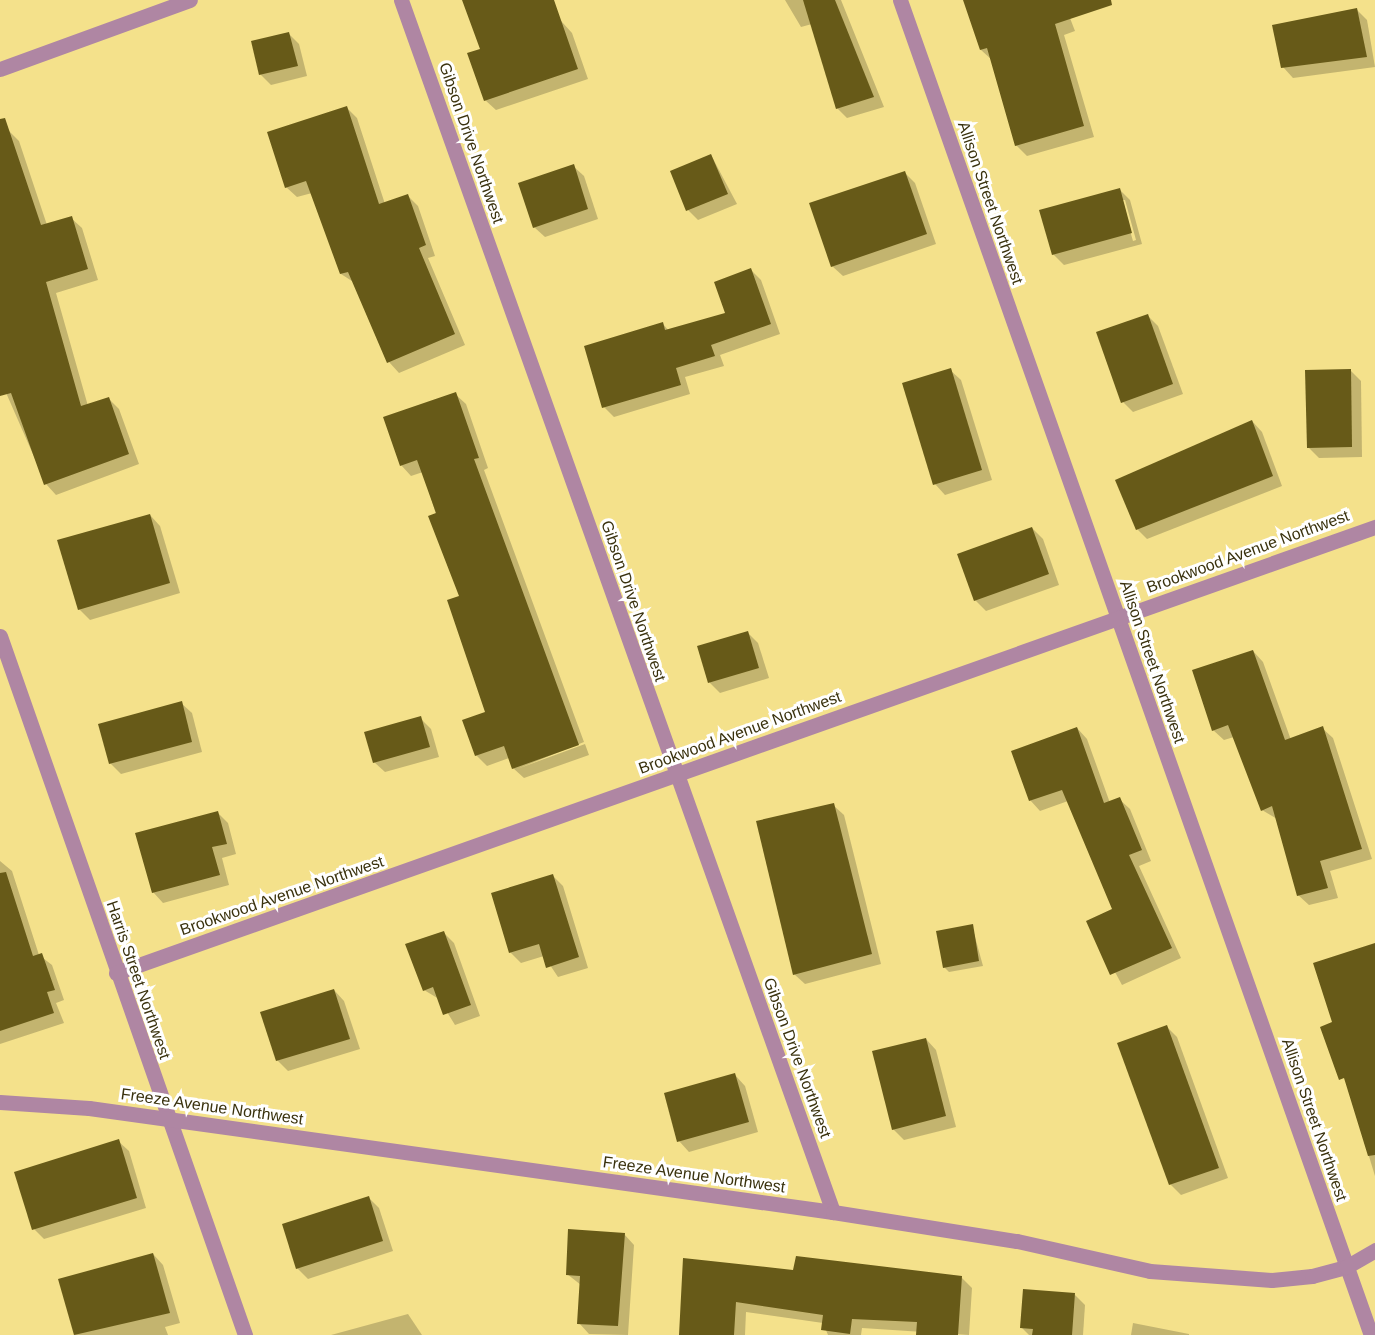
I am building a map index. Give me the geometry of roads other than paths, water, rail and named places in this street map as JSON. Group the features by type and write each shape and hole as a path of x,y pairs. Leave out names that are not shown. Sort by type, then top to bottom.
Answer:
{"street":[{"path":"0,69 190,0"},
{"name":"Gibson Drive Northwest","path":"401,0 833,1212"},
{"name":"Allison Street Northwest","path":"900,0 1371,1335"},
{"name":"Brookwood Avenue Northwest","path":"116,973 1375,527"},
{"name":"Harris Street Northwest","path":"0,636 116,973 245,1335"},
{"name":"Freeze Avenue Northwest","path":"0,1102 168,1119 833,1212 1017,1241 1150,1270 1272,1280 1347,1267 1375,1250"}]}
